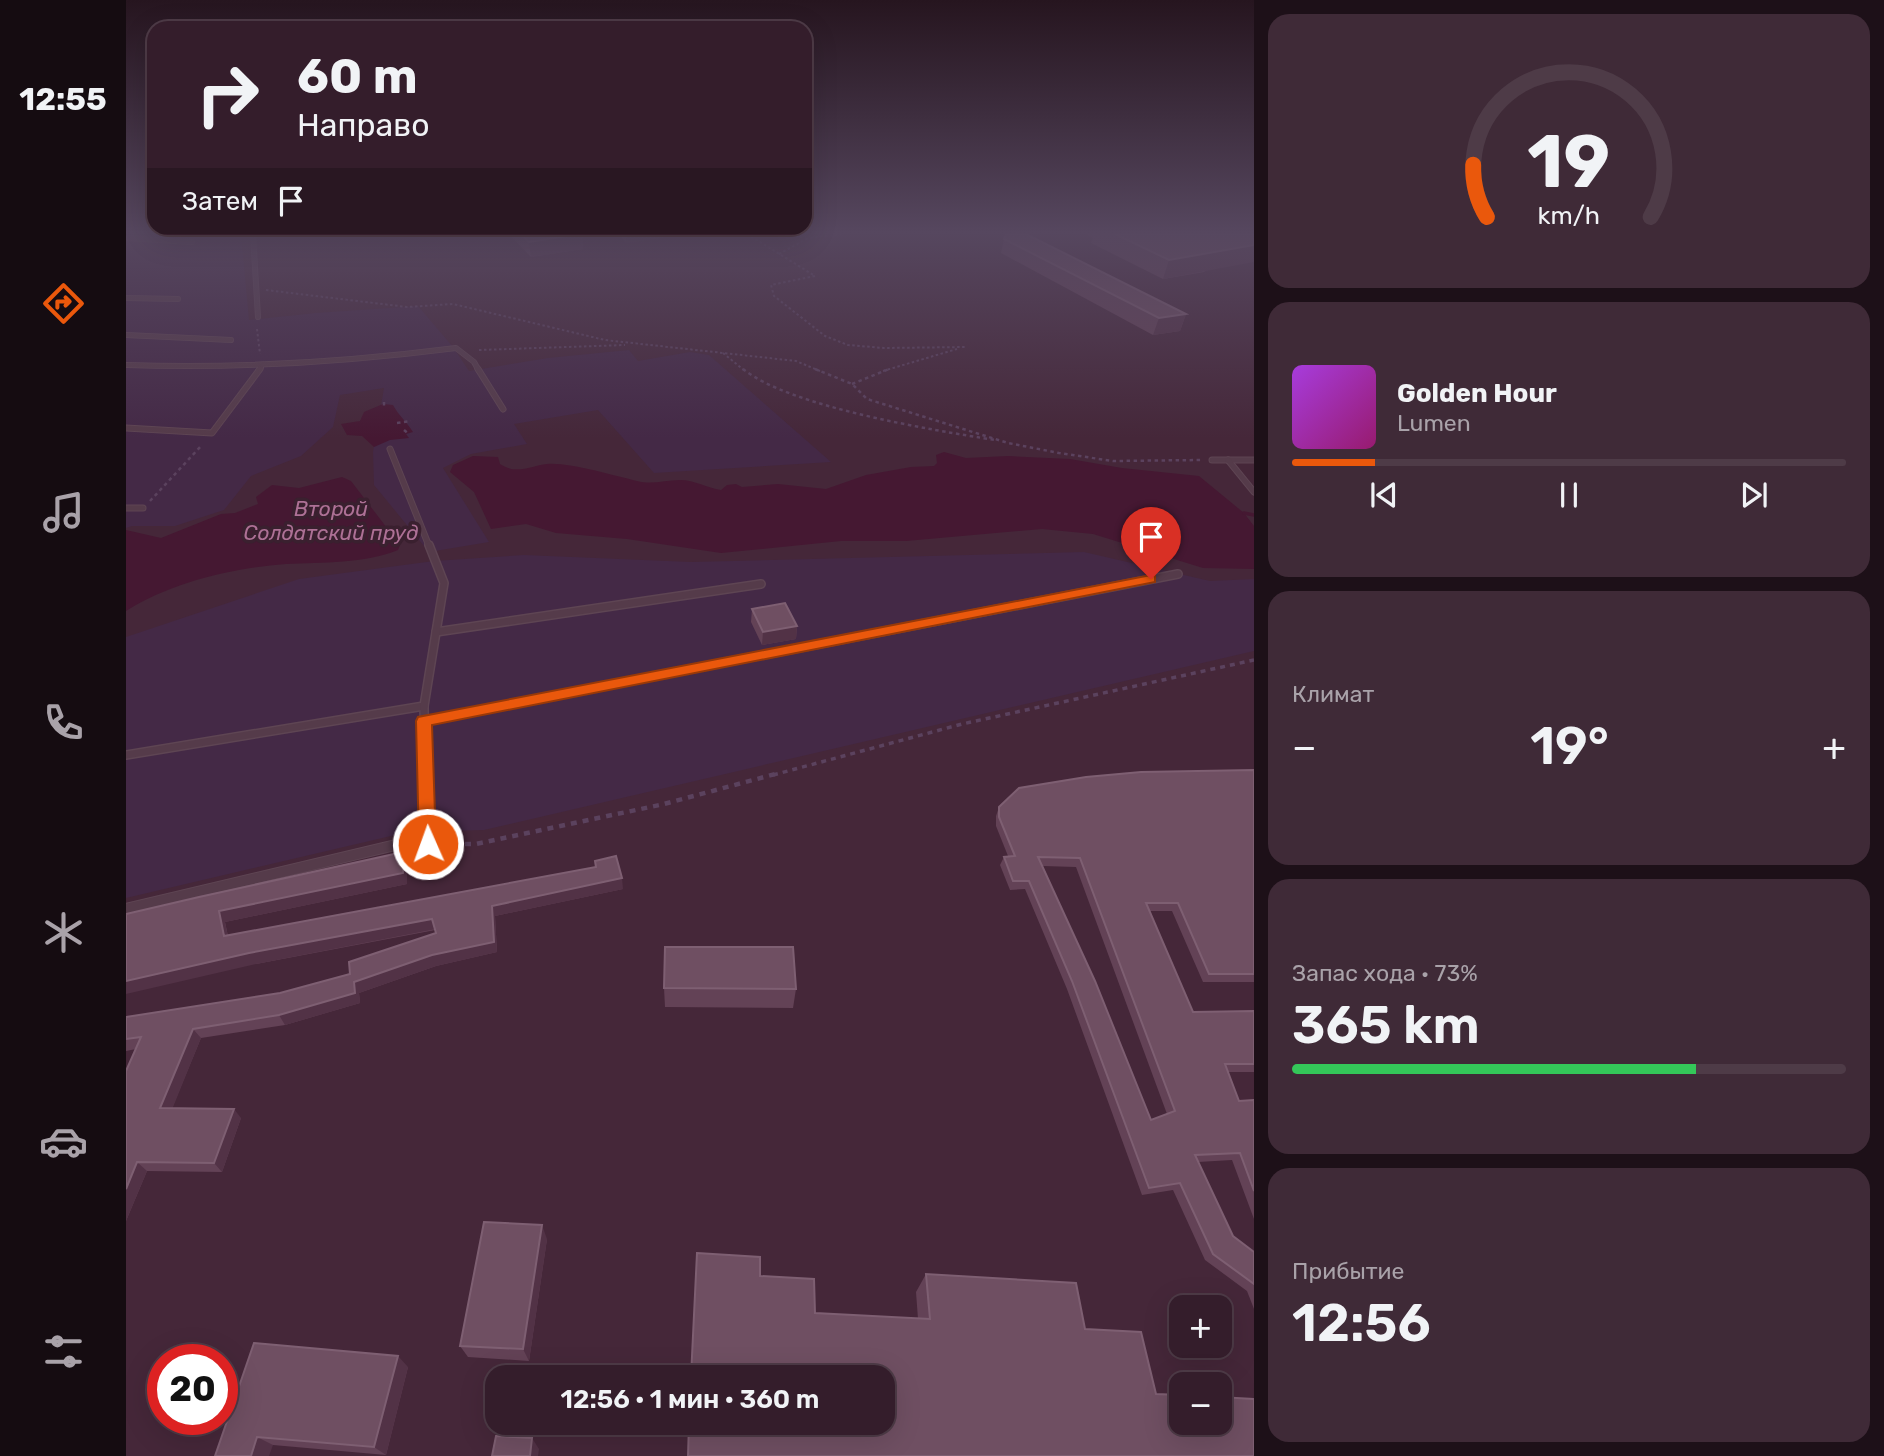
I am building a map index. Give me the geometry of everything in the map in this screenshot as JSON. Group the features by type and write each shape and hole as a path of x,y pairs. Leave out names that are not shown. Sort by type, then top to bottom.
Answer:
{"lane":[{"path":"257,302 258,317"},
{"path":"126,335 231,340"},
{"path":"126,365 261,368 353,362 456,348 474,362 503,409"},
{"path":"126,428 212,433 261,368"},
{"path":"390,449 444,583 424,706 428,844"},
{"path":"1212,460 1254,460"},
{"path":"1228,460 1254,492"},
{"path":"126,508 142,508"},
{"path":"424,721 1178,574"},
{"path":"436,632 761,584"},
{"path":"126,755 424,706"},
{"path":"126,909 404,843"}],"path":[{"path":"365,302 407,307 453,304 500,313 543,327 638,345 796,360 852,384 867,399 1008,443"},
{"path":"782,302 825,336 848,345 884,348 966,347 897,367 852,384"},
{"path":"258,317 251,319 253,328 260,329 261,368"},
{"path":"456,348 480,350 638,345"},
{"path":"721,352 758,382 822,403 943,432 1113,461 1212,460"},
{"path":"384,402 384,407"},
{"path":"397,423 411,421"},
{"path":"404,430 409,434"},
{"path":"142,508 212,433"},
{"path":"428,844 476,844 664,804 962,724 1254,660"}],"shaded area":[{"path":"126,302 247,302 249,320 418,306 453,347 469,371 548,358 629,350 638,361 690,352 709,355 831,462 654,473 598,410 514,424 527,444 471,454 443,468 489,542 429,552 374,485 373,452 384,388 340,395 333,427 301,456 251,476 224,510 175,526 126,528"},
{"path":"1084,552 1210,581 1254,579 1254,651 484,830 408,832 126,898 126,637 299,579 434,561 524,555 691,562"}],"water":[{"path":"383,404 393,405 413,432 406,434 409,438 390,440 374,447 362,436 347,435 341,424 360,421 364,412"},
{"path":"944,452 966,458 1008,456 1070,459 1122,468 1199,476 1244,513 1254,526 1254,569 1203,568 1093,534 1042,529 906,541 841,541 721,553 627,539 556,533 526,524 491,529 474,492 450,472 453,465 473,456 498,457 500,464 512,469 556,464 643,482 685,480 721,490 727,485 736,484 742,487 778,484 826,489 866,475 934,466 937,463 936,455"},
{"name":"Второй Солдатский пруд","path":"342,477 351,481 400,545 398,550 357,560 286,564 224,573 183,584 126,611 126,530 161,538 221,514 235,513 258,504 256,497 272,485 299,488"}],"building":[{"path":"1128,302 1162,302 1186,314 1159,318"},
{"path":"785,603 797,626 763,632 752,609"},
{"path":"1254,770 1254,974 1209,974 1178,903 1146,903 1193,1012 1254,1011 1254,1064 1225,1064 1239,1101 1254,1100 1254,1191 1240,1153 1195,1155 1233,1236 1254,1252 1254,1284 1213,1254 1180,1183 1149,1188 1072,981 1029,881 1013,881 1004,857 1015,856 999,817 999,807 1019,788 1086,777 1141,772","holes":["1038,857 1080,858 1175,1111 1151,1120 1095,981"]},
{"path":"403,852 403,873 219,911 224,936 596,867 595,861 616,856 622,878 492,906 494,942 432,955 354,982 355,993 279,1015 193,1029 160,1108 234,1109 214,1163 137,1162 126,1189 126,1071 141,1037 126,1039 126,1017 280,993 350,974 349,962 436,933 432,919 249,953 126,981 126,914"},
{"path":"665,947 793,947 796,989 664,988"},
{"path":"484,1222 542,1225 523,1349 460,1346"},
{"path":"697,1253 760,1257 760,1276 814,1279 815,1313 930,1319 926,1274 1076,1283 1085,1329 1141,1332 1156,1394 1169,1395 1169,1435 1232,1435 1232,1398 1254,1399 1254,1456 688,1456 689,1435 895,1435 895,1365 692,1365"},
{"path":"254,1343 398,1356 374,1447 257,1437 251,1456 215,1456 222,1435 238,1435 238,1389"},
{"path":"496,1436 532,1438 530,1456 492,1456"}],"waterway":[{"path":"1244,513 1254,515"}],"route":[{"path":"428,844 424,721 1151,579"}]}
